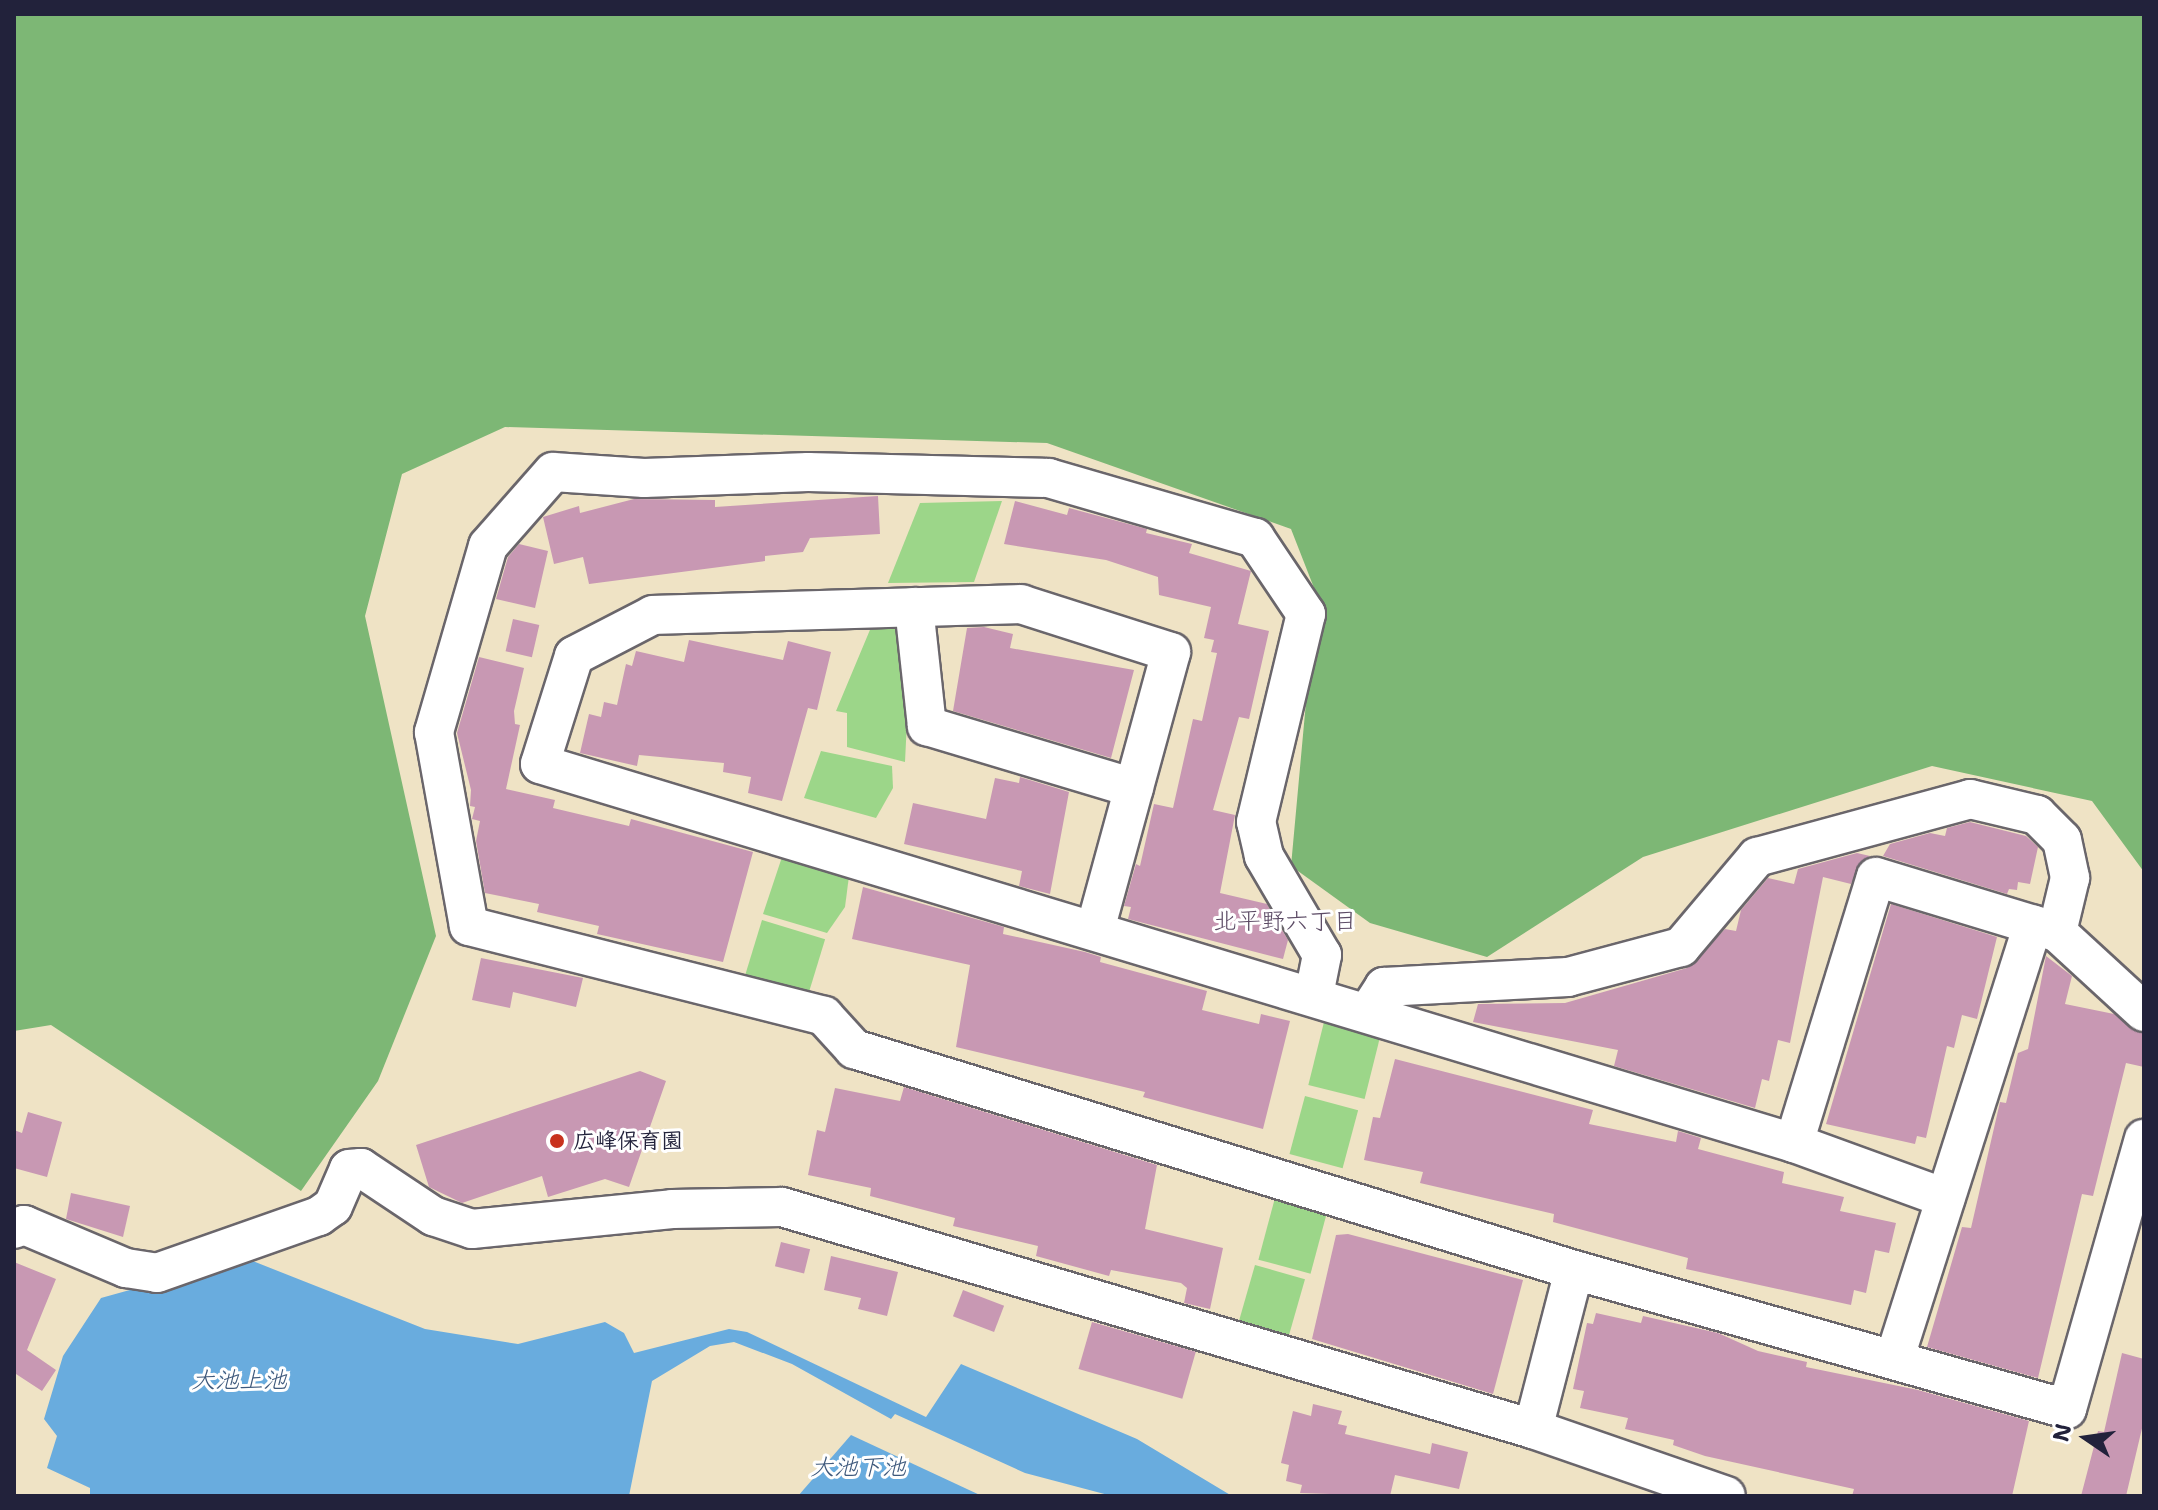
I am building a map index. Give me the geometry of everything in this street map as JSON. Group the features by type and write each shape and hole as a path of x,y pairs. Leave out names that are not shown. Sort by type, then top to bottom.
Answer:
{"street":[{"path":"1314,995 1322,955 1264,856 1256,822 1306,614 1255,538 1049,478 808,472 644,478 553,472 488,546 434,732 469,926 824,1016 854,1049 1574,1270 1895,1357 2067,1409 2144,1139"},
{"path":"1095,930 1171,652 1021,604 653,615 574,656 540,764 1095,930 1314,995 1794,1143 1945,1198"},
{"path":"914,607 927,726 1134,788"},
{"path":"1368,1012 1384,987 1568,977 1681,947 1757,857 1970,799 2037,815 2062,840 2070,878 2045,928 1945,1198 1895,1357"},
{"path":"1794,1143 1876,877 2045,928 2144,1012"},
{"path":"14,1229 24,1225 126,1268 157,1273 319,1216 333,1206 349,1169 361,1168 433,1216 472,1229 672,1209 782,1207 1533,1429 1729,1495"},
{"path":"1533,1429 1574,1270"}],"green space":[{"path":"14,14 2144,14 2144,872 2092,801 1932,766 1643,857 1487,957 1370,923 1291,866 1316,593 1291,529 1047,443 505,427 402,474 365,616 436,936 378,1081 301,1191 51,1025 14,1031"},
{"path":"1002,501 974,582 888,583 920,503"},
{"path":"897,624 911,639 905,762 847,747 847,713 836,711 872,625"},
{"path":"821,751 892,766 893,788 876,818 804,798"},
{"path":"782,857 849,876 845,907 827,933 763,914"},
{"path":"762,920 825,939 806,1001 743,981"},
{"path":"1325,1018 1381,1032 1365,1099 1308,1085"},
{"path":"1305,1096 1358,1110 1343,1168 1289,1154"},
{"path":"1276,1194 1328,1208 1311,1274 1258,1260"},
{"path":"1255,1265 1305,1279 1288,1338 1238,1324"}],"water":[{"name":"大池上池","path":"245,1258 425,1329 518,1344 605,1322 624,1333 634,1353 729,1329 747,1332 926,1417 961,1364 1137,1439 1232,1496 1112,1496 1025,1473 895,1414 891,1419 792,1364 734,1342 710,1346 652,1381 629,1496 90,1496 90,1488 47,1468 57,1436 44,1419 63,1356 101,1298"},
{"name":"大池下池","path":"851,1435 982,1496 798,1496"}],"building":[{"path":"878,496 880,534 810,538 803,552 765,556 765,561 589,584 583,557 554,564 543,517 579,506 580,513 634,499 715,500 715,507"},
{"path":"1015,501 1067,515 1069,508 1147,529 1146,533 1192,544 1189,553 1251,571 1238,624 1269,631 1249,719 1239,717 1213,810 1235,815 1220,893 1267,904 1274,917 1271,927 1282,930 1288,940 1283,959 1128,919 1131,907 1124,906 1136,864 1140,866 1154,804 1173,808 1193,719 1202,721 1217,653 1211,652 1214,640 1204,638 1211,607 1159,595 1158,577 1106,560 1004,544"},
{"path":"519,544 548,551 535,608 496,599 508,557"},
{"path":"513,619 539,625 532,657 506,651"},
{"path":"984,627 1013,634 1010,648 1134,670 1111,758 953,711 967,628"},
{"path":"689,640 783,660 788,641 831,652 817,710 808,708 782,801 748,793 751,777 723,772 724,763 639,755 637,766 580,753 589,714 601,717 604,702 617,705 626,664 632,666 636,651 684,662"},
{"path":"479,657 524,668 514,711 515,724 520,725 506,789 555,800 553,808 629,826 631,819 753,852 723,962 597,934 599,926 537,912 539,904 485,893 476,841 480,821 472,819 475,807 470,806 471,790 457,733"},
{"path":"1020,777 1069,792 1050,894 1019,886 1022,871 904,844 913,803 986,819 995,778 1019,783"},
{"path":"1970,822 2026,836 2038,847 2030,884 2018,882 2017,890 2009,889 2007,894 1883,856 1890,844 1930,833 1945,836 1947,828"},
{"path":"1857,853 1870,856 1861,862 1851,884 1823,877 1790,1043 1778,1040 1769,1081 1762,1079 1755,1108 1614,1066 1618,1050 1473,1022 1478,1004 1565,1003 1687,968 1725,929 1736,931 1741,910 1768,878 1794,884 1798,869"},
{"path":"863,887 1004,927 1003,934 1085,952 1101,957 1100,962 1207,991 1202,1010 1259,1024 1261,1014 1290,1021 1263,1129 1143,1097 1145,1092 956,1047 970,965 852,939"},
{"path":"1891,904 1997,937 1977,1019 1962,1015 1954,1048 1947,1046 1926,1138 1917,1136 1915,1144 1826,1124"},
{"path":"2046,956 2072,976 2065,1004 2114,1014 2144,1033 2144,1067 2126,1063 2093,1196 2082,1194 2038,1378 1927,1347 1962,1227 1971,1228 2000,1102 2006,1103 2018,1053 2028,1049"},
{"path":"481,958 583,978 576,1007 513,992 510,1008 472,1000"},
{"path":"1395,1059 1593,1110 1589,1124 1676,1142 1678,1131 1701,1138 1698,1149 1784,1172 1782,1183 1844,1197 1840,1211 1896,1223 1889,1253 1875,1250 1866,1293 1854,1290 1851,1305 1686,1269 1688,1258 1553,1222 1554,1214 1420,1183 1423,1172 1364,1160 1373,1117 1380,1118"},
{"path":"640,1071 666,1081 629,1187 605,1179 548,1197 542,1176 462,1203 429,1187 416,1145"},
{"path":"904,1087 1157,1165 1145,1229 1223,1248 1210,1309 1184,1303 1187,1288 1181,1283 1111,1270 1109,1276 1036,1256 1038,1246 953,1226 955,1218 870,1196 871,1188 808,1175 817,1130 825,1132 835,1088 900,1101"},
{"path":"28,1112 62,1122 47,1177 14,1168 14,1130 22,1133"},
{"path":"71,1193 130,1206 123,1237 66,1219"},
{"path":"1348,1234 1523,1280 1493,1394 1312,1339 1336,1235"},
{"path":"781,1242 810,1249 804,1274 775,1266"},
{"path":"831,1256 898,1272 887,1316 858,1309 861,1298 824,1290"},
{"path":"14,1262 56,1279 27,1350 56,1370 42,1391 16,1374 14,1379"},
{"path":"963,1290 1004,1306 994,1332 953,1316"},
{"path":"1596,1313 1641,1323 1643,1316 1718,1333 1758,1351 1807,1362 1806,1367 1918,1390 2029,1421 2012,1496 1852,1496 1854,1489 1705,1456 1673,1445 1674,1440 1625,1429 1628,1418 1580,1408 1584,1391 1573,1389 1587,1323 1593,1324"},
{"path":"1092,1322 1196,1352 1182,1399 1078,1369"},
{"path":"2122,1353 2144,1359 2144,1420 2126,1496 2081,1496 2098,1431 2104,1432"},
{"path":"1313,1404 1342,1411 1338,1424 1347,1426 1345,1434 1430,1454 1432,1443 1468,1452 1459,1489 1395,1475 1390,1496 1300,1493 1302,1485 1286,1481 1289,1465 1281,1463 1293,1411 1311,1416"}],"place":[{"name":"広峰保育園","path":"557,1141"}],"district":[{"name":"北平野六丁目","path":"1285,922"}]}
